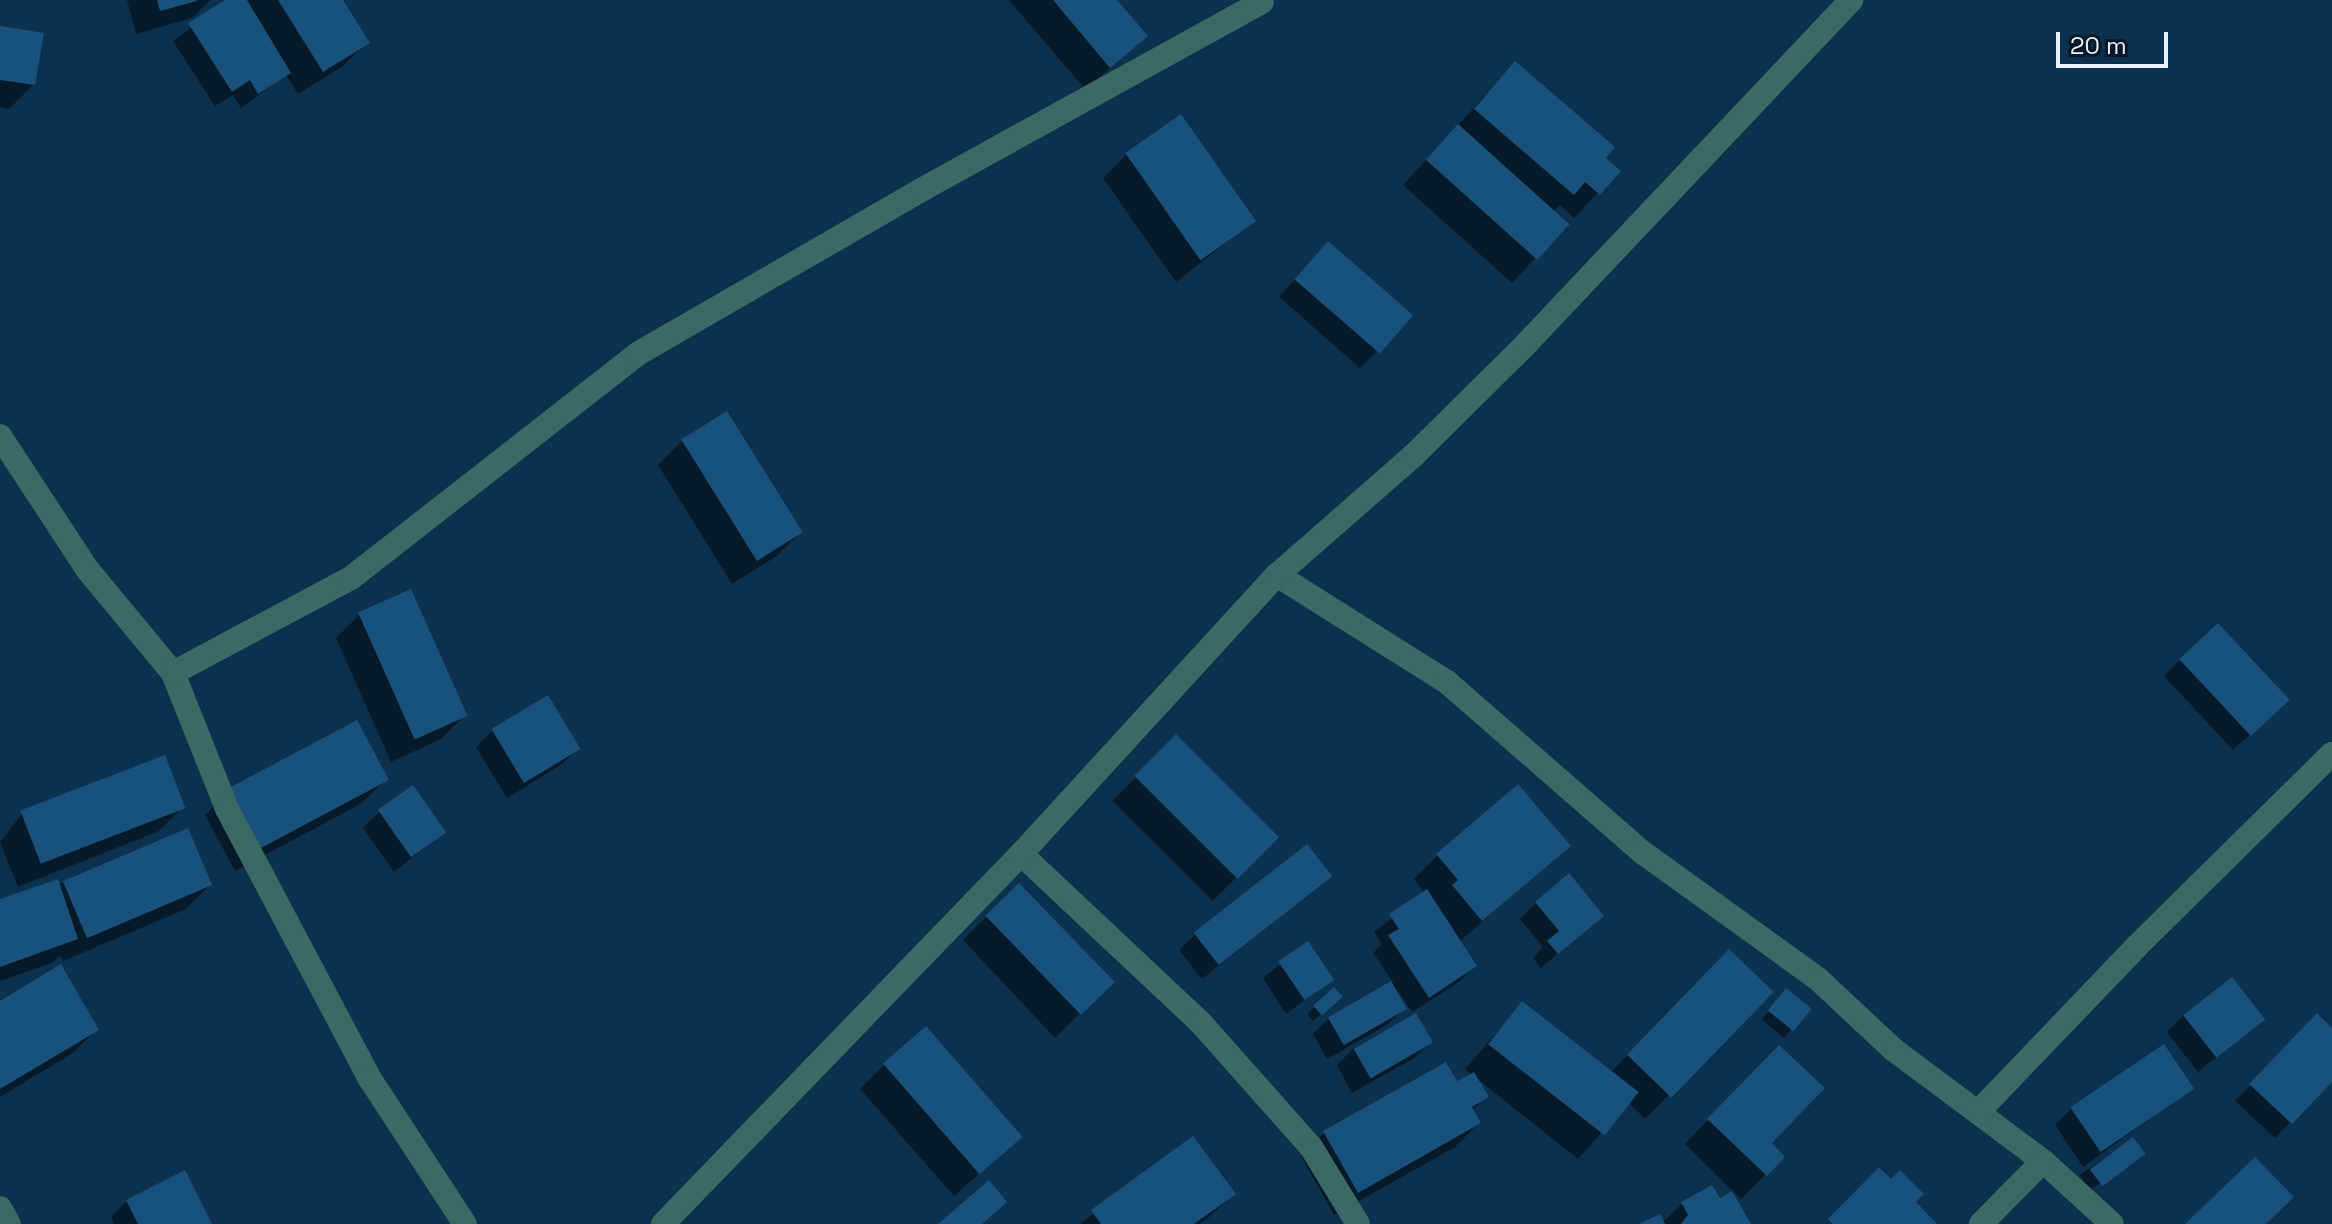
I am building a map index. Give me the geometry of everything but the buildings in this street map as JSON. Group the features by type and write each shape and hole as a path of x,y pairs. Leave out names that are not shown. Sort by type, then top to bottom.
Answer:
{"street":[{"path":"663,1224 1021,854 1277,575 1414,455 1527,343 1851,0"},
{"path":"173,673 351,578 639,353 923,189 1262,2"},
{"path":"0,436 87,569 173,673 227,809 370,1079 465,1224"},
{"path":"1277,575 1447,682 1642,852 1818,979 1894,1050 2043,1161 2112,1224"},
{"path":"1979,1111 2136,947 2332,754"},
{"path":"1021,854 1200,1022 1311,1147 1358,1224"},
{"path":"1981,1224 2043,1161"},
{"path":"0,1208 9,1224"}]}
